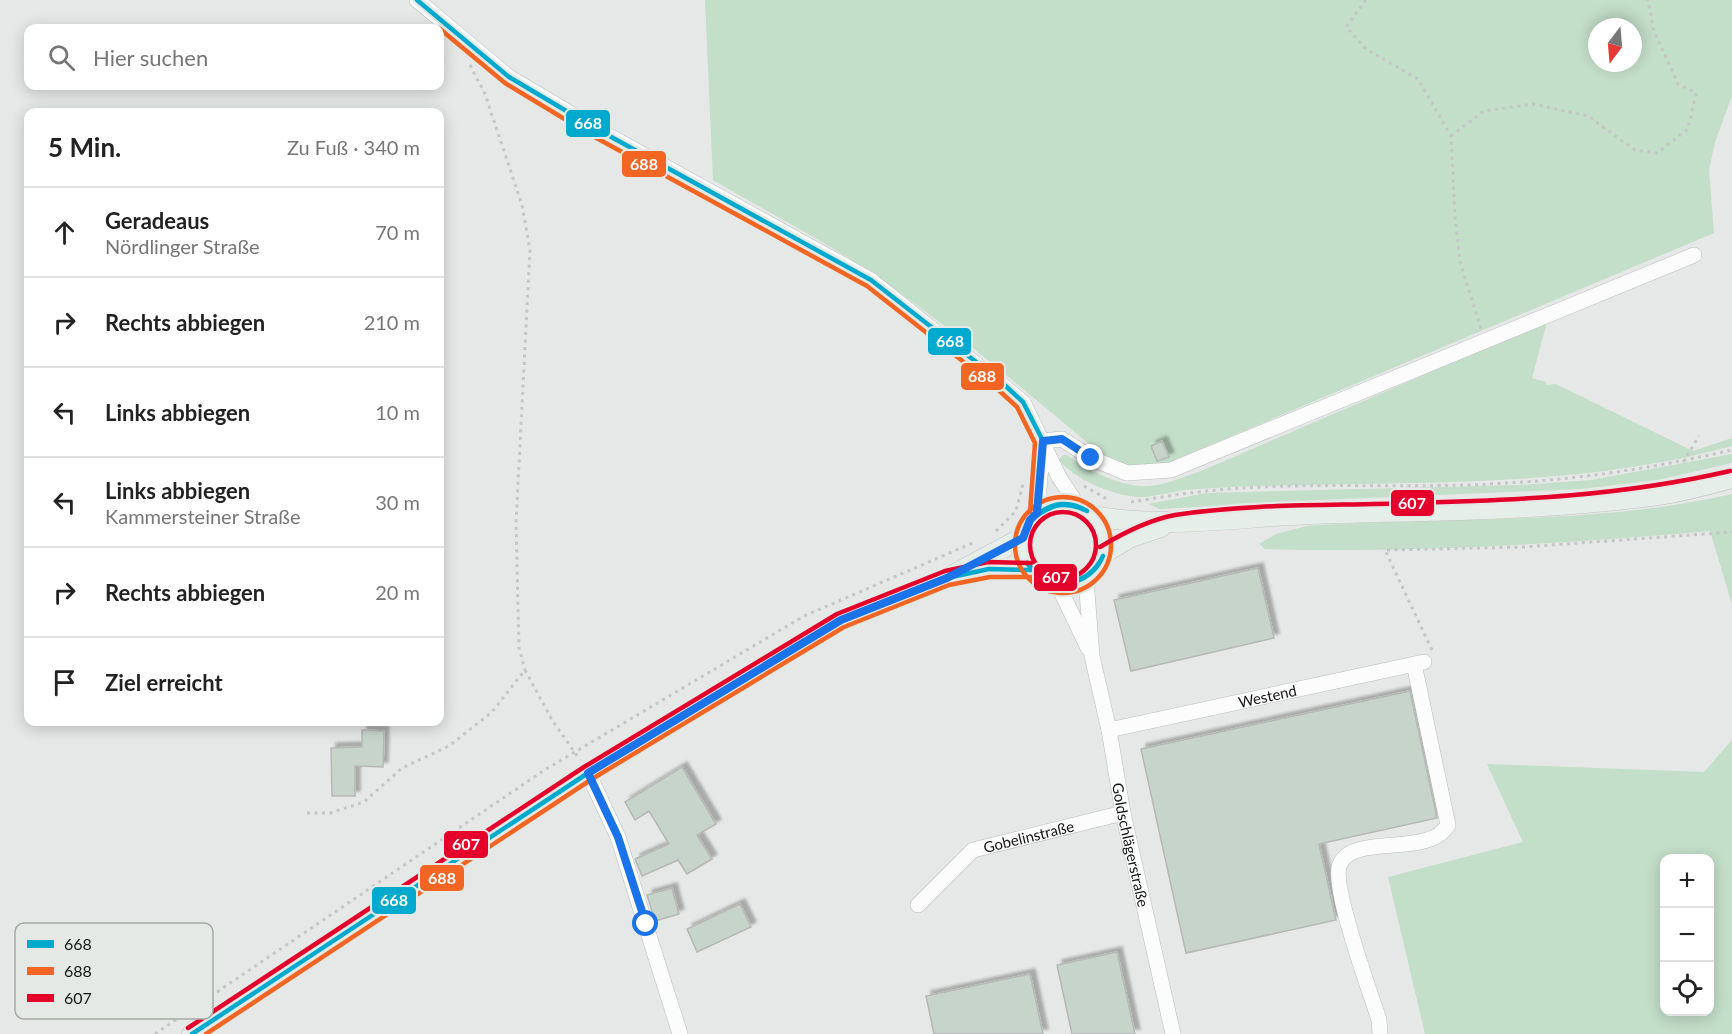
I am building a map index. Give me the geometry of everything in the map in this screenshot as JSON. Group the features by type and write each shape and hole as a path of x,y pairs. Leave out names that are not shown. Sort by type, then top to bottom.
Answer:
{"main road":[{"path":"1085,511 1101,527 1104,553 1100,563 1086,579 1077,583 1058,585 1047,583 1031,570 1022,549 1023,538 1030,520 1037,513 1057,504 1085,511 1117,520 1175,523 1263,516 1529,507 1609,501 1668,493 1732,478"},
{"path":"1104,553 1131,537 1175,523"},
{"path":"192,1034 588,773 841,620 947,578 1023,538"},
{"path":"947,578 989,569 1031,570"}],"street":[{"path":"417,0 509,77 595,128 871,280 1023,402 1057,471 1085,511"},
{"path":"1043,441 1062,439 1091,458 1127,473 1171,470 1694,255"},
{"path":"1037,513 1043,441"},
{"name":"Goldschlägerstraße","path":"1086,579 1092,656 1109,730 1123,813 1173,1034"},
{"name":"Goldschlägerstraße","path":"1058,585 1092,656"},
{"path":"1380,1034 1379,1020 1347,917 1338,874 1340,863 1348,856 1376,847 1434,840 1444,834 1448,825 1419,663"},
{"name":"Westend","path":"1109,730 1419,663"},
{"path":"588,773 618,837 680,1034"},
{"name":"Gobelinstraße","path":"918,905 974,850 1123,813"}],"path":[{"path":"1366,0 1346,27 1366,49 1418,80 1451,136 1460,262 1485,342"},
{"path":"1451,136 1484,111 1533,104 1588,116 1635,150 1657,153 1688,129 1695,93 1678,84 1654,31 1648,0"},
{"path":"468,44 464,55 485,94 522,205 530,250 516,523 519,648 525,670 552,720 588,773"},
{"path":"1683,462 1699,436"},
{"path":"1120,502 1245,489 1527,482 1613,474 1683,462 1732,450"},
{"path":"1057,471 1070,474 1110,501"},
{"path":"990,536 1016,512 1024,480 1040,474"},
{"path":"1419,663 1436,660 1385,550 1524,547 1732,532"},
{"path":"213,995 575,752 804,616 981,540"},
{"path":"307,813 330,813 364,802 402,768 449,746 492,712 525,670"},
{"path":"155,1034 177,1019"}],"green space":[{"path":"705,0 1732,0 1732,96 1715,142 1709,170 1714,233 1165,464 1118,465 1102,456 943,325 831,247 713,180"},
{"path":"1547,322 1532,378 1546,382 1546,385 1556,384 1693,451 1732,438 1732,446 1673,460 1614,470 1554,476 1494,480 1228,487 1185,490 1142,497 1115,493 1094,485 1075,474 1059,460 1063,455 1067,455 1095,472 1129,484 1150,486 1169,482 1201,471"},
{"path":"1732,454 1732,463 1657,480 1581,489 1160,509 1148,504 1206,493 1519,485 1591,480"},
{"path":"1732,494 1732,604 1710,531 1599,540 1376,550 1265,549 1259,544 1276,534 1307,526 1574,516 1680,504"},
{"path":"1732,740 1732,1034 1425,1034 1388,877 1523,842 1487,764 1704,772"}],"building":[{"path":"1162,441 1169,457 1157,461 1151,446"},
{"path":"1258,568 1274,638 1131,671 1114,600"},
{"path":"1410,691 1437,818 1319,844 1336,920 1186,953 1141,749"},
{"path":"362,730 384,731 383,767 355,766 355,796 332,796 331,748 362,747"},
{"path":"682,767 716,824 697,835 712,859 687,874 678,860 642,876 635,859 669,844 649,811 635,820 625,802"},
{"path":"672,888 679,914 655,921 647,895"},
{"path":"740,904 751,927 697,952 687,929"},
{"path":"1117,952 1135,1034 1072,1034 1057,965"},
{"path":"1030,974 1043,1034 934,1034 926,996"}],"transit line":[{"name":"668","path":"417,0 509,77 595,128 871,280 998,379 1023,402 1043,441 1037,513"},
{"name":"688","path":"444,32 505,83 591,135 867,286 993,385 1017,407 1035,443 1030,512"},
{"name":"607","path":"1100,547 1155,520 1204,511 1233,508 1532,498 1650,486 1730,471"},
{"name":"688","path":"1063,497 1082,500 1097,511 1108,526 1111,545 1108,564 1097,579 1082,590 1063,593 1044,590 1029,579 1018,564 1015,545 1018,526 1029,511 1044,500 1063,497"},
{"name":"668","path":"1038,515 1049,507 1062,504 1075,505 1087,511"},
{"name":"668","path":"1038,515 1050,508 1062,505 1074,506 1087,511"},
{"name":"607","path":"1056,512 1070,512 1082,517 1091,526 1096,545 1094,558 1087,569 1070,578 1056,578 1044,573 1035,564 1030,552 1030,538 1035,526 1044,517 1056,512"},
{"name":"668","path":"1066,584 1089,575 1103,556"},
{"name":"668","path":"1066,584 1088,574 1103,556"},
{"name":"607","path":"213,1012 584,767 837,614 945,571 988,562 1031,563"},
{"name":"668","path":"1027,563 1044,578 1066,584"},
{"name":"668","path":"1027,563 1044,579 1066,584"},
{"name":"668","path":"192,1034 588,773 841,620 947,578 989,569 1031,570"},
{"name":"688","path":"206,1034 592,779 844,627 949,585 990,577 1031,577"},
{"name":"607","path":"188,1028 202,1019"}],"route":[{"path":"646,924 618,837 588,773 841,620 947,578 991,557 1023,538 1030,520 1037,513 1043,441 1062,439 1091,458"}]}
